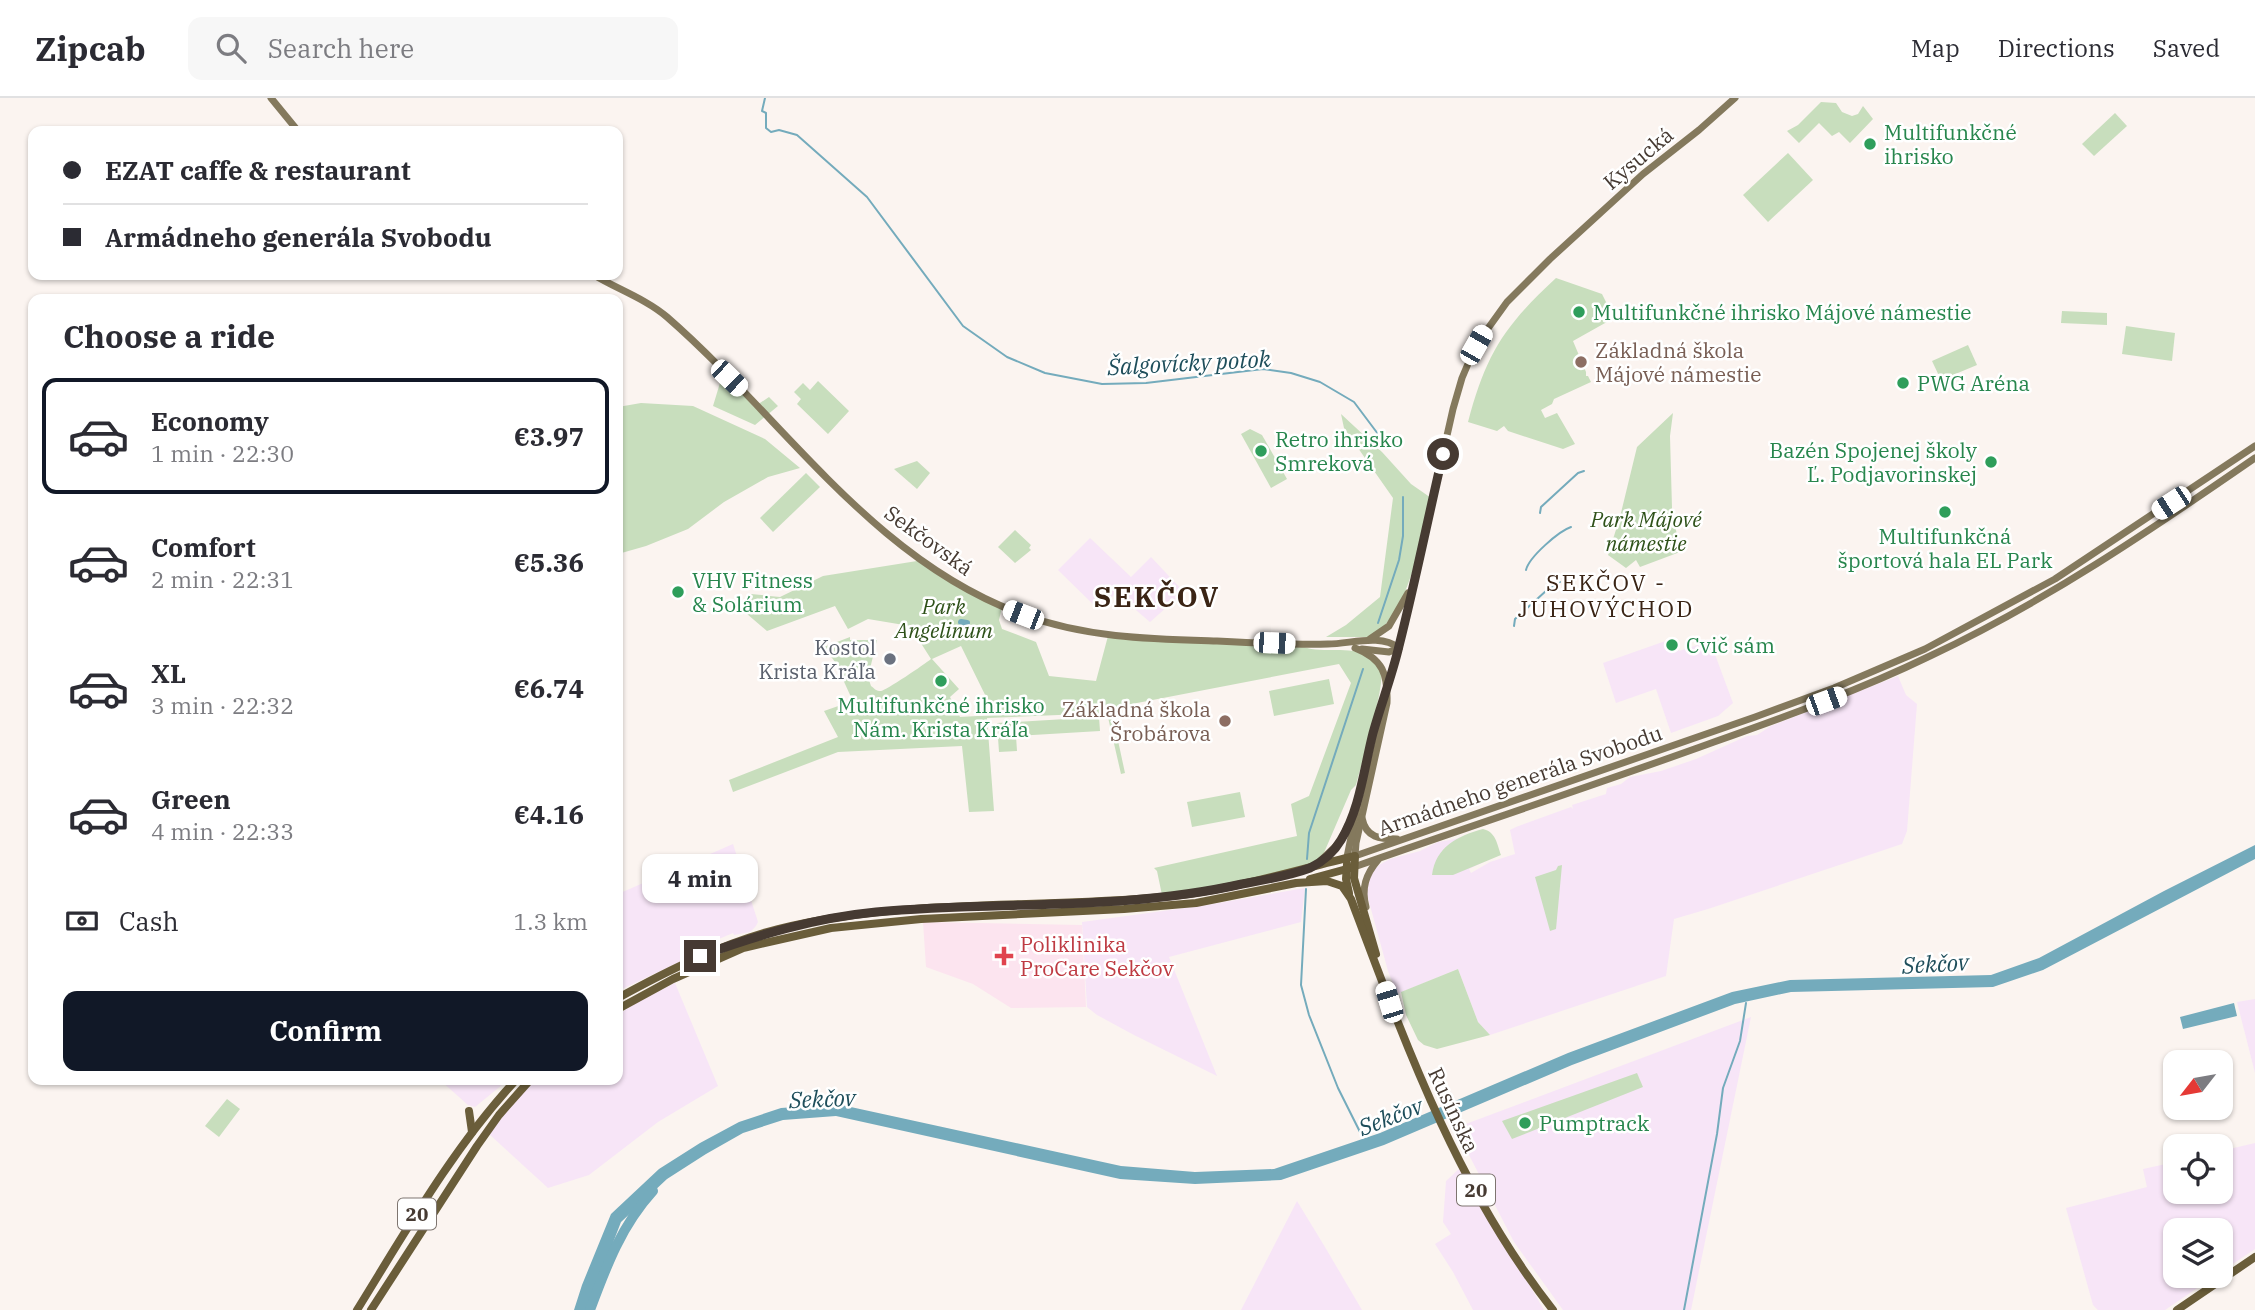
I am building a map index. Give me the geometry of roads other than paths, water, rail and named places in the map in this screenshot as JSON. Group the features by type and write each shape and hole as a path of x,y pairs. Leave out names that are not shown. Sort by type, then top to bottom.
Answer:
{"main road":[{"path":"623,1006 673,979 743,948 818,930 888,921 1196,903 1296,883 1350,868 1351,857"},
{"name":"Armádneho generála Svobodu","path":"623,995 700,956 752,937 815,921 875,912 1165,897 1210,891 1351,857"},
{"name":"Rusínska","path":"1350,868 1346,879 1351,900 1384,988 1446,1136 1507,1243 1553,1310"},
{"name":"Rusínska","path":"1350,868 1376,951 1384,988"},
{"path":"1296,883 1332,881 1347,891 1351,900"},
{"name":"20","path":"357,1310 432,1191 481,1121 512,1085"},
{"name":"20","path":"371,1310 489,1129 526,1085"},
{"path":"469,1111 472,1133"},
{"path":"2177,1310 2255,1256"}],"street":[{"path":"271,98 294,126"},
{"name":"Kysucká","path":"1415,572 1457,394 1476,345 1507,302 1595,218 1735,98"},
{"name":"Sekčovská","path":"603,280 668,318 870,520 959,586 1002,607 1060,627 1117,637 1329,645 1389,652 1399,648"},
{"name":"Armádneho generála Svobodu","path":"1351,857 1755,717 1834,688 1925,649 2055,579 2255,446"},
{"name":"Armádneho generála Svobodu","path":"1350,868 1762,725 1847,693 1928,657 2003,620 2063,584 2255,458"},
{"path":"1366,641 1389,626 1415,572"},
{"path":"1309,868 1322,860 1340,842 1347,830 1399,648 1415,572"},
{"name":"Sekčovská","path":"1329,645 1386,640 1399,648"},
{"path":"1351,857 1381,736 1388,688 1379,663 1370,655 1353,648"},
{"path":"1351,857 1360,788"},
{"path":"1361,817 1366,830 1372,836 1405,839"},
{"path":"1376,951 1364,901 1364,884 1378,860"}],"water":[{"path":"2255,845 2255,859 2043,970 1993,987 1791,992 1735,1004 1572,1065 1384,1145 1281,1180 1195,1184 1120,1179 836,1116 783,1120 743,1133 667,1179 621,1222 587,1310 574,1310 611,1214 659,1169 700,1143 739,1122 781,1108 837,1104 1121,1166 1195,1172 1274,1169 1380,1133 1568,1053 1732,992 1790,980 1991,975 2039,958"},
{"path":"2234,1003 2237,1016 2183,1029 2180,1017"}],"waterway":[{"name":"Šalgovícky potok","path":"765,98 762,111 766,113 766,128 771,132 779,130 797,135 867,197 963,326 1007,357 1045,373 1102,384 1146,383 1263,369 1291,373 1320,382 1354,402 1384,442"},
{"path":"1540,513 1541,507 1578,473 1584,471"},
{"name":"Šalgovícky potok","path":"1378,623 1399,560 1403,536 1403,497"},
{"path":"1526,570 1545,545 1571,527"},
{"path":"1514,626 1515,619 1560,582"},
{"path":"961,622 967,623"},
{"name":"Šalgovícky potok","path":"1307,859 1309,833 1363,669"},
{"name":"Šalgovícky potok","path":"1306,889 1301,985 1309,1015 1338,1088 1360,1132"},
{"path":"1684,1310 1723,1088 1740,1041 1746,1003"},
{"name":"Sekčov","path":"590,1310 623,1233 653,1191"}],"place":[{"name":"Multifunkčné ihrisko","path":"1870,144"},
{"name":"Multifunkčné ihrisko Májové námestie","path":"1579,312"},
{"name":"Základná škola Májové námestie","path":"1581,362"},
{"name":"PWG Aréna","path":"1903,383"},
{"name":"Retro ihrisko Smreková","path":"1261,451"},
{"name":"Bazén Spojenej školy Ľ. Podjavorinskej","path":"1991,462"},
{"name":"Multifunkčná športová hala EL Park","path":"1945,512"},
{"name":"VHV Fitness & Solárium","path":"678,592"},
{"name":"Cvič sám","path":"1672,645"},
{"name":"Kostol Krista Kráľa","path":"890,659"},
{"name":"Multifunkčné ihrisko Nám. Krista Kráľa","path":"941,681"},
{"name":"Základná škola Šrobárova","path":"1225,721"},
{"name":"Poliklinika ProCare Sekčov","path":"1004,956"},
{"name":"Pumptrack","path":"1525,1123"}],"district":[{"name":"SEKČOV - JUHOVÝCHOD","path":"1606,595"},
{"name":"SEKČOV","path":"1157,596"}],"park label":[{"name":"Park Májové námestie","path":"1646,531"},
{"name":"Park Angelinum","path":"944,618"}]}
